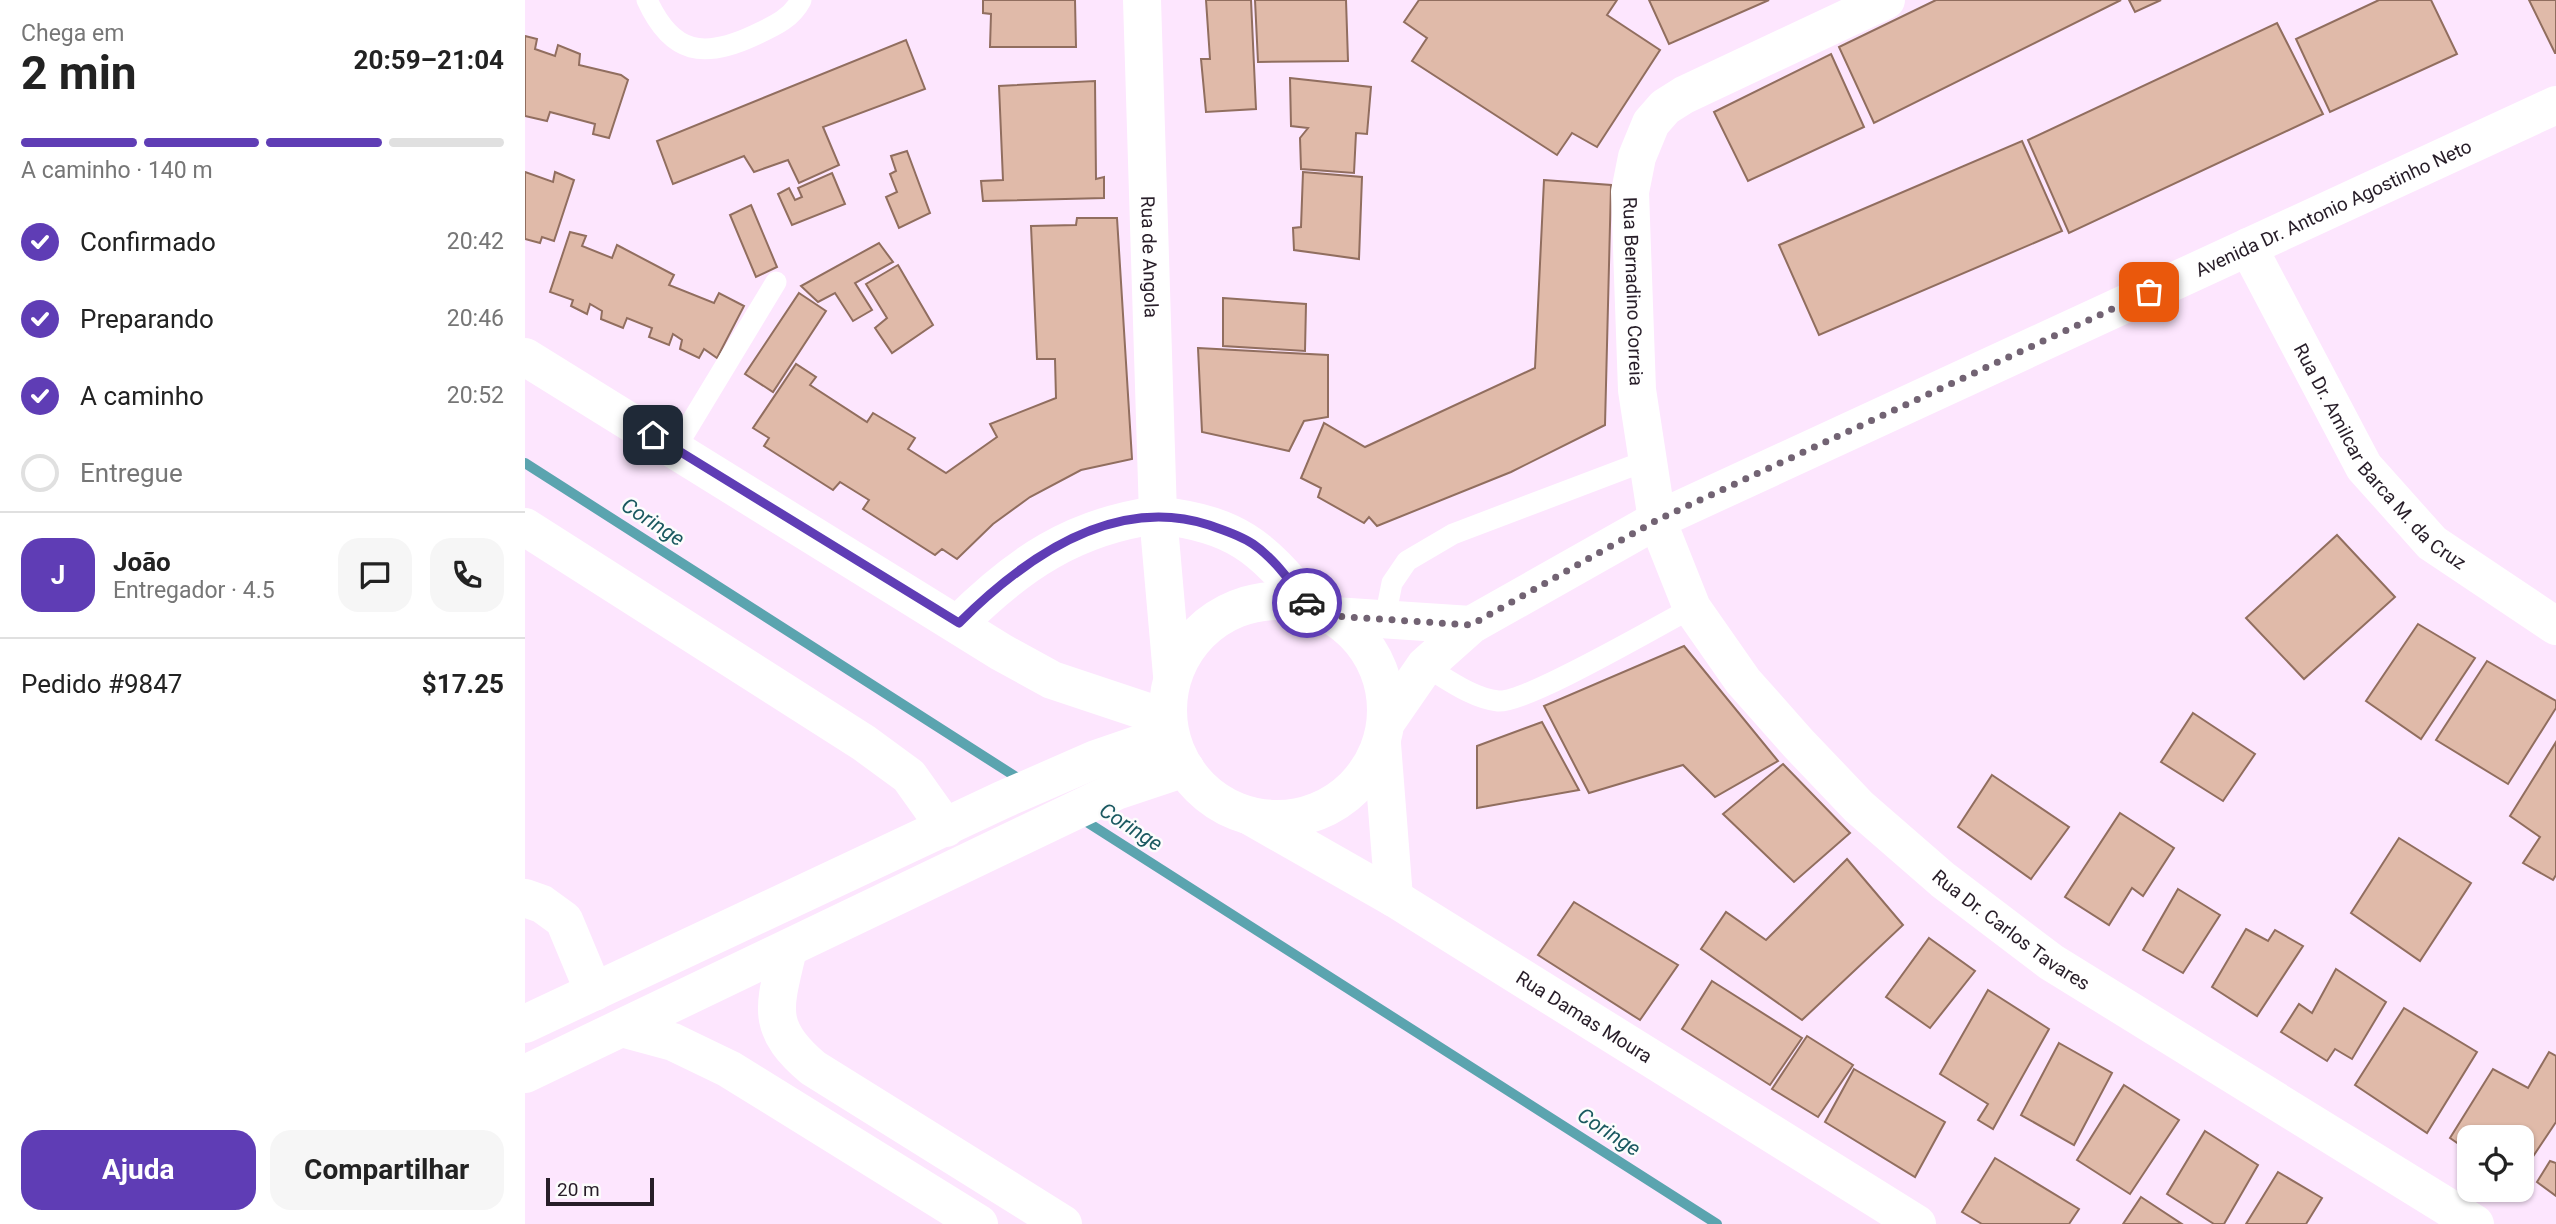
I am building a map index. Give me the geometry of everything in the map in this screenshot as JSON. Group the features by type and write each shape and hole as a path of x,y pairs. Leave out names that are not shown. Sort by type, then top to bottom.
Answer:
{"street":[{"name":"Rua de Angola","path":"1142,0 1159,515 1172,676"},
{"name":"Rua Bernadino Correia","path":"1657,520 1637,390 1630,192 1637,157 1651,123 1665,107 1684,95 1886,0"},
{"name":"Avenida Dr. Antonio Agostinho Neto","path":"1384,733 1425,666 1471,625 1657,520 2556,105"},
{"name":"Rua Dr. Amilcar Barca M. da Cruz","path":"2248,247 2364,467 2432,543 2556,626"},
{"path":"525,357 959,623 1001,652 1052,680 1168,726"},
{"path":"959,623 1011,573 1047,551 1125,519 1159,515 1190,519 1252,543 1321,610 1353,631 1381,672 1394,898"},
{"name":"Rua Dr. Carlos Tavares","path":"1657,520 1692,608 1743,681 1860,807 1943,880 2051,962 2475,1224"},
{"path":"525,527 864,743 909,776 946,828"},
{"path":"1384,733 1358,785 1341,800 1320,812 1274,820 1250,816 1230,807 1206,789 1185,768 1168,726 1172,676 1184,650 1202,629 1225,613 1251,603 1280,600 1321,610 1471,625"},
{"path":"525,1024 1002,800 1168,726"},
{"path":"525,1074 625,1029 1116,791 1185,768"},
{"name":"Rua Damas Moura","path":"1250,816 1394,898 1917,1224"},
{"path":"525,898 542,904 564,920 594,992"},
{"path":"788,949 776,1004 779,1029 790,1049 813,1069 1063,1224"},
{"path":"625,1029 673,1042 729,1069 979,1224"}],"lane":[{"path":"647,0 657,21 669,33 684,45 705,50 726,48 785,20 801,0"},
{"path":"675,449 776,282"},
{"path":"1385,618 1392,583 1407,561 1453,534 1648,460"},
{"path":"1425,666 1468,692 1500,701 1541,688 1692,608"}],"building":[{"path":"983,0 1075,0 1076,47 990,47 991,14 983,13"},
{"path":"1206,0 1251,0 1256,109 1206,112 1201,59 1210,59"},
{"path":"1255,0 1346,0 1348,61 1258,62"},
{"path":"1419,0 1617,0 1607,15 1660,50 1597,147 1572,133 1557,155 1412,61 1427,38 1404,22"},
{"path":"1649,0 1769,0 1669,44"},
{"path":"1936,0 2121,0 1874,123 1839,47"},
{"path":"2129,0 2161,0 2135,12"},
{"path":"2379,0 2431,0 2457,54 2330,112 2296,39"},
{"path":"2529,0 2556,0 2556,53 2555,53"},
{"path":"2277,23 2323,114 2069,233 2028,140"},
{"path":"525,36 537,39 535,49 555,56 558,45 580,54 579,65 621,75 628,80 609,138 593,134 595,124 550,112 547,121 525,116"},
{"path":"906,40 925,89 823,127 839,165 799,183 788,160 754,172 744,156 673,184 657,141"},
{"path":"1831,54 1864,127 1748,181 1714,112"},
{"path":"1290,78 1371,87 1367,134 1356,133 1354,173 1301,169 1300,138 1308,128 1291,126"},
{"path":"1095,81 1096,179 1104,177 1104,198 983,201 981,181 1003,180 999,86"},
{"path":"2022,141 2062,231 1819,335 1779,245"},
{"path":"907,151 930,213 899,228 886,197 897,192 890,174 896,171 891,156"},
{"path":"525,172 553,182 555,172 574,180 554,241 542,237 540,243 525,239"},
{"path":"1303,172 1362,177 1359,259 1294,250 1293,228 1301,227"},
{"path":"832,173 845,204 792,225 778,194 789,188 795,200 802,197 798,188"},
{"path":"1544,180 1611,185 1605,425 1511,472 1377,526 1369,517 1364,523 1318,497 1321,488 1301,478 1324,423 1365,447 1535,368"},
{"path":"751,205 777,267 756,277 730,215"},
{"path":"1077,218 1117,218 1132,459 1081,470 1030,497 993,524 957,559 942,549 935,555 863,509 869,500 840,482 833,490 764,446 769,438 753,428 796,364 816,377 810,385 867,422 873,413 915,438 908,449 946,473 997,437 990,424 1056,398 1055,359 1037,359 1031,226 1076,225"},
{"path":"570,232 586,236 582,246 612,258 617,245 674,275 669,285 714,303 719,293 744,306 717,358 704,349 699,358 680,349 682,340 673,334 669,345 649,337 652,328 627,318 623,328 601,319 602,311 590,304 587,314 571,306 573,300 550,292"},
{"path":"879,243 893,262 855,283 872,310 853,321 835,293 818,302 801,286"},
{"path":"898,265 933,325 892,353 875,328 887,318 866,284"},
{"path":"799,293 826,311 773,392 745,374"},
{"path":"1223,298 1306,304 1305,351 1223,346"},
{"path":"1198,348 1328,355 1328,417 1304,421 1289,451 1202,432"},
{"path":"2337,535 2395,597 2304,679 2246,618"},
{"path":"2418,624 2475,658 2421,739 2366,701"},
{"path":"1684,646 1778,761 1715,797 1683,765 1589,793 1544,706"},
{"path":"2487,661 2556,701 2556,708 2508,784 2436,740"},
{"path":"2193,713 2255,754 2223,801 2161,762"},
{"path":"1542,722 1579,790 1477,808 1477,746"},
{"path":"2556,742 2556,875 2553,880 2523,863 2540,837 2510,816"},
{"path":"1783,764 1850,833 1794,882 1723,814"},
{"path":"1992,775 2069,827 2031,879 1958,827"},
{"path":"2120,813 2174,848 2143,896 2132,888 2109,925 2065,897"},
{"path":"2399,838 2471,883 2420,961 2351,913"},
{"path":"1847,859 1903,925 1802,1020 1701,949 1726,912 1766,940"},
{"path":"2178,889 2220,915 2183,973 2143,950"},
{"path":"1574,902 1678,965 1640,1020 1538,955"},
{"path":"2246,929 2268,941 2275,930 2303,946 2257,1016 2212,987"},
{"path":"1929,938 1975,971 1930,1028 1886,997"},
{"path":"2336,969 2386,1002 2352,1059 2335,1049 2327,1061 2281,1032 2299,1004 2312,1013"},
{"path":"1712,981 1802,1038 1770,1085 1682,1029"},
{"path":"1988,990 2049,1029 1993,1129 1978,1120 1988,1104 1940,1074"},
{"path":"2404,1008 2477,1052 2427,1133 2355,1085"},
{"path":"1807,1036 1853,1065 1818,1117 1772,1089"},
{"path":"2059,1043 2112,1073 2074,1145 2021,1115"},
{"path":"2549,1052 2556,1056 2556,1122 2534,1155 2534,1125 2458,1125 2493,1069 2528,1088"},
{"path":"1854,1069 1945,1122 1915,1177 1825,1122"},
{"path":"2124,1085 2179,1120 2130,1194 2077,1160"},
{"path":"2457,1127 2457,1143 2450,1138"},
{"path":"2205,1131 2258,1165 2224,1224 2214,1224 2167,1194"},
{"path":"1995,1158 2079,1209 2069,1224 1982,1224 1962,1212"},
{"path":"2550,1161 2556,1163 2556,1196 2537,1182"},
{"path":"2278,1172 2322,1198 2306,1224 2246,1224"},
{"path":"2141,1197 2182,1224 2123,1224"}],"waterway":[{"name":"Coringe","path":"525,463 1024,782"},
{"name":"Coringe","path":"1079,817 1717,1224"}],"way so far":[{"path":"1307,603 1333,616 1471,625 1657,520 2149,292"}],"route":[{"path":"653,435 959,623 1011,573 1047,551 1094,529 1125,519 1159,515 1190,519 1225,530 1252,543 1275,564 1307,603"}]}
